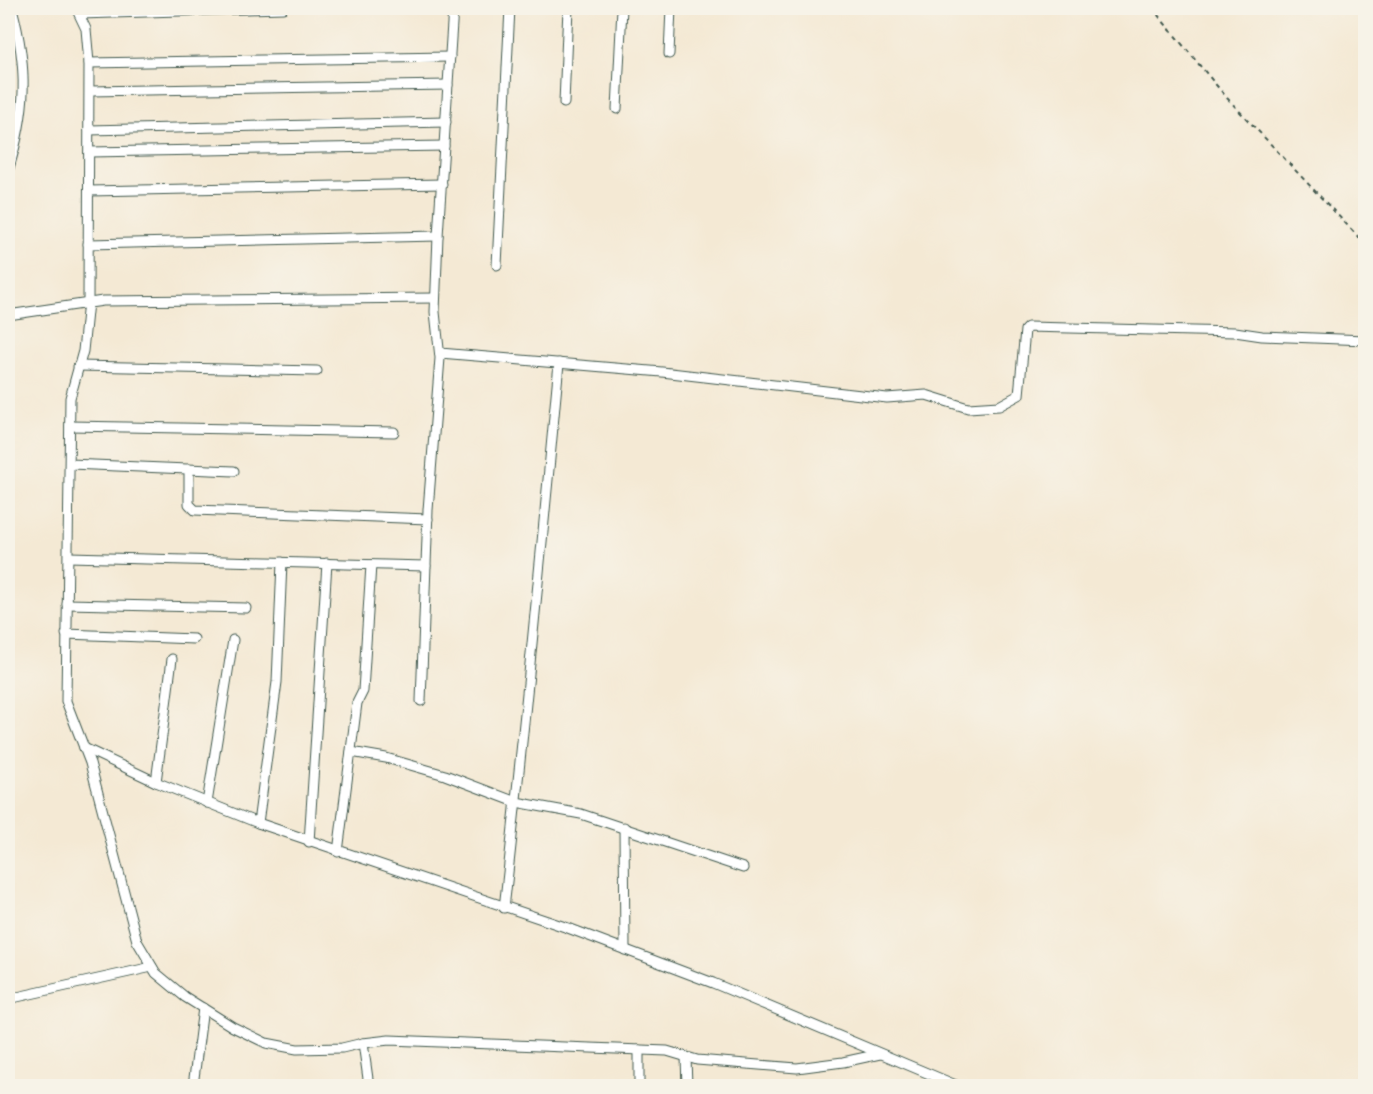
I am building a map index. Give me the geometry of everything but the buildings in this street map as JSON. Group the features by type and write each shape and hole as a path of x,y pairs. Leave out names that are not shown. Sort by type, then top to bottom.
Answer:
{"street":[{"path":"8,171 25,83 23,55 12,8"},
{"path":"283,8 79,10 86,29 90,91 88,302 86,336 71,392 66,700 84,748 137,941 152,967 170,986 203,1008 266,1043 297,1049 342,1048 389,1040 667,1051 697,1060 797,1068 880,1054"},
{"path":"421,701 428,519 440,353 435,327 435,298 453,8"},
{"path":"497,265 510,8"},
{"path":"564,103 568,8"},
{"path":"616,109 622,8"},
{"path":"669,54 671,8"},
{"path":"89,63 450,57"},
{"path":"90,91 448,84"},
{"path":"89,130 446,122"},
{"path":"89,152 444,147"},
{"path":"89,191 442,184"},
{"path":"88,244 438,236"},
{"path":"8,315 88,302 435,298"},
{"path":"440,353 559,363 887,398 926,395 954,406 975,408 999,406 1019,395 1025,330 1028,327 1228,331 1262,336 1365,340"},
{"path":"504,908 559,363"},
{"path":"78,366 317,370"},
{"path":"70,426 394,432"},
{"path":"70,464 234,471"},
{"path":"189,469 189,504 195,510 428,519"},
{"path":"69,557 426,566"},
{"path":"258,823 277,682 282,562"},
{"path":"309,842 327,563"},
{"path":"338,852 357,703 363,693 371,565"},
{"path":"68,604 246,608"},
{"path":"66,634 194,639"},
{"path":"207,803 233,640"},
{"path":"156,782 172,659"},
{"path":"84,748 156,782 258,823 625,950 713,983 958,1086"},
{"path":"351,752 386,758 445,775 516,802 581,814 743,868"},
{"path":"624,827 625,950"},
{"path":"8,999 152,967"},
{"path":"192,1086 203,1008"},
{"path":"363,1043 369,1086"},
{"path":"639,1050 639,1086"},
{"path":"686,1057 687,1086"}],"path":[{"path":"1152,8 1227,98 1365,245"}]}
